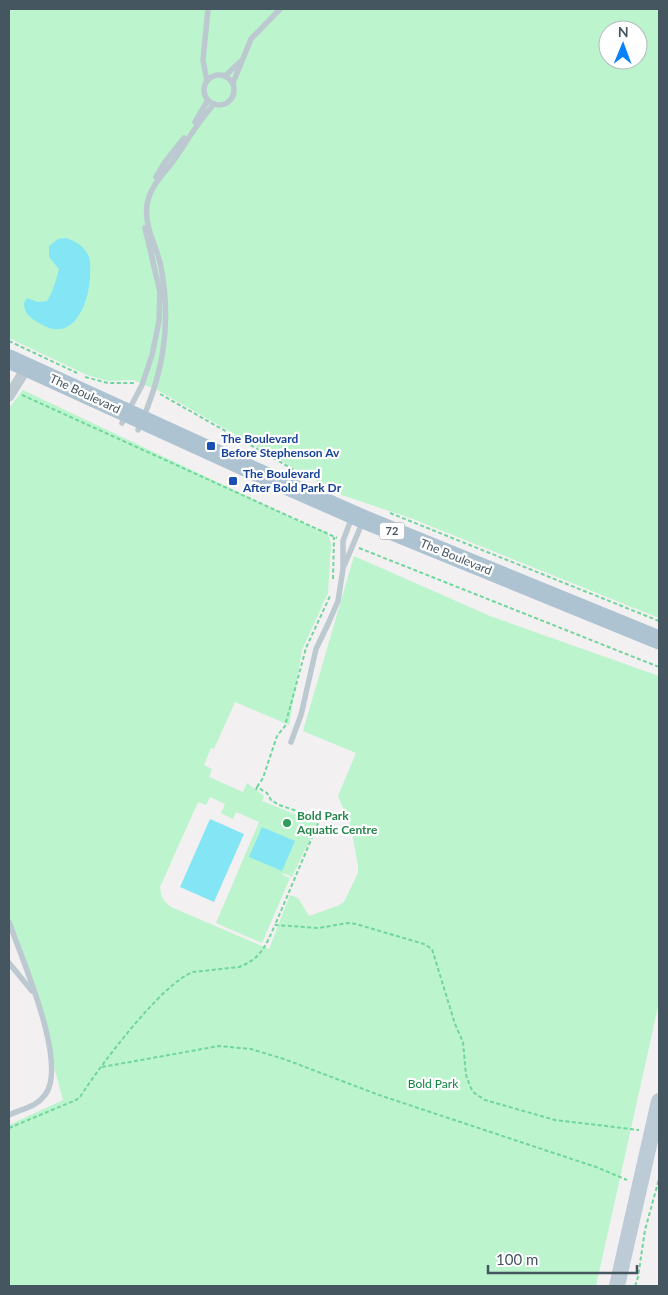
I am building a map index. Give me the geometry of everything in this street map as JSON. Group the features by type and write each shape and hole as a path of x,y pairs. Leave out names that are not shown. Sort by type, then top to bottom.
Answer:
{"main road":[{"name":"The Boulevard","path":"13,373 132,421 353,529 659,648"},
{"name":"The Boulevard","path":"353,529 659,640"}],"street":[{"path":"616,1286 659,1101"}],"lane":[{"path":"207,81 215,75 226,76 235,88 232,98 224,105 214,104 208,100 204,90 207,81 203,60 208,9"},
{"path":"233,83 251,39 280,9"},
{"path":"226,76 241,60"},
{"path":"132,421 152,356 160,321 159,286 144,219 147,193 165,162 184,138 208,100"},
{"path":"132,421 153,390 166,337 167,316 161,265 147,224 150,191 174,160 203,116 214,104"},
{"path":"291,742 301,715 316,648 338,601 343,569 353,529"},
{"path":"343,569 353,529"},
{"path":"9,922 46,1031 50,1050 51,1075 46,1093 35,1106 9,1115"},
{"path":"9,963 35,994"}],"path":[{"path":"9,341 86,377 108,383 142,385"},
{"path":"13,373 334,537 353,529 659,667"},
{"path":"153,390 314,482"},
{"path":"384,512 412,521 472,547 659,621"},
{"path":"333,583 334,537"},
{"path":"9,1128 76,1100 135,1025 173,984 186,974 239,967 262,952 319,823 318,819 279,805 267,793 256,788 263,778 277,736 285,726 306,648 331,590"},
{"path":"317,827 326,830"},
{"path":"275,925 319,928 356,924 424,944 432,949 437,962 455,1024 463,1042 466,1075 473,1092 485,1100 555,1120 653,1131"},
{"path":"102,1067 218,1046 251,1050 284,1059 388,1098 596,1167 639,1185"},
{"path":"635,1286 646,1230 659,1179"}],"green space":[{"path":"9,9 659,9 659,618 413,519 339,494 159,391 133,380 108,381 87,375 9,338"},
{"name":"Bold Park","path":"23,390 318,530 327,531 331,544 328,593 302,650 289,725 235,702 214,749 211,748 204,765 212,769 209,777 243,792 247,783 264,796 262,801 317,823 307,847 292,877 283,873 283,875 290,878 262,943 216,923 259,822 236,812 233,819 221,813 225,804 210,797 206,805 198,802 160,887 163,898 171,907 269,949 290,895 298,898 309,916 344,902 358,873 358,866 351,827 338,796 356,753 303,731 354,556 490,616 659,676 659,1002 596,1286 9,1286 9,1125 63,1100 29,974 9,916 9,408"}],"water":[{"path":"66,238 80,245 89,257 89,287 77,318 70,325 61,329 51,328 30,317 25,310 24,303 27,298 38,302 47,301 53,290 59,269 49,257 49,246 58,239"},
{"path":"210,819 244,834 214,902 180,887"},
{"path":"262,827 295,841 282,871 249,857"}],"place":[{"name":"The Boulevard Before Stephenson Av","path":"211,446"},
{"name":"The Boulevard After Bold Park Dr","path":"233,481"},
{"name":"Bold Park Aquatic Centre","path":"287,823"}]}
